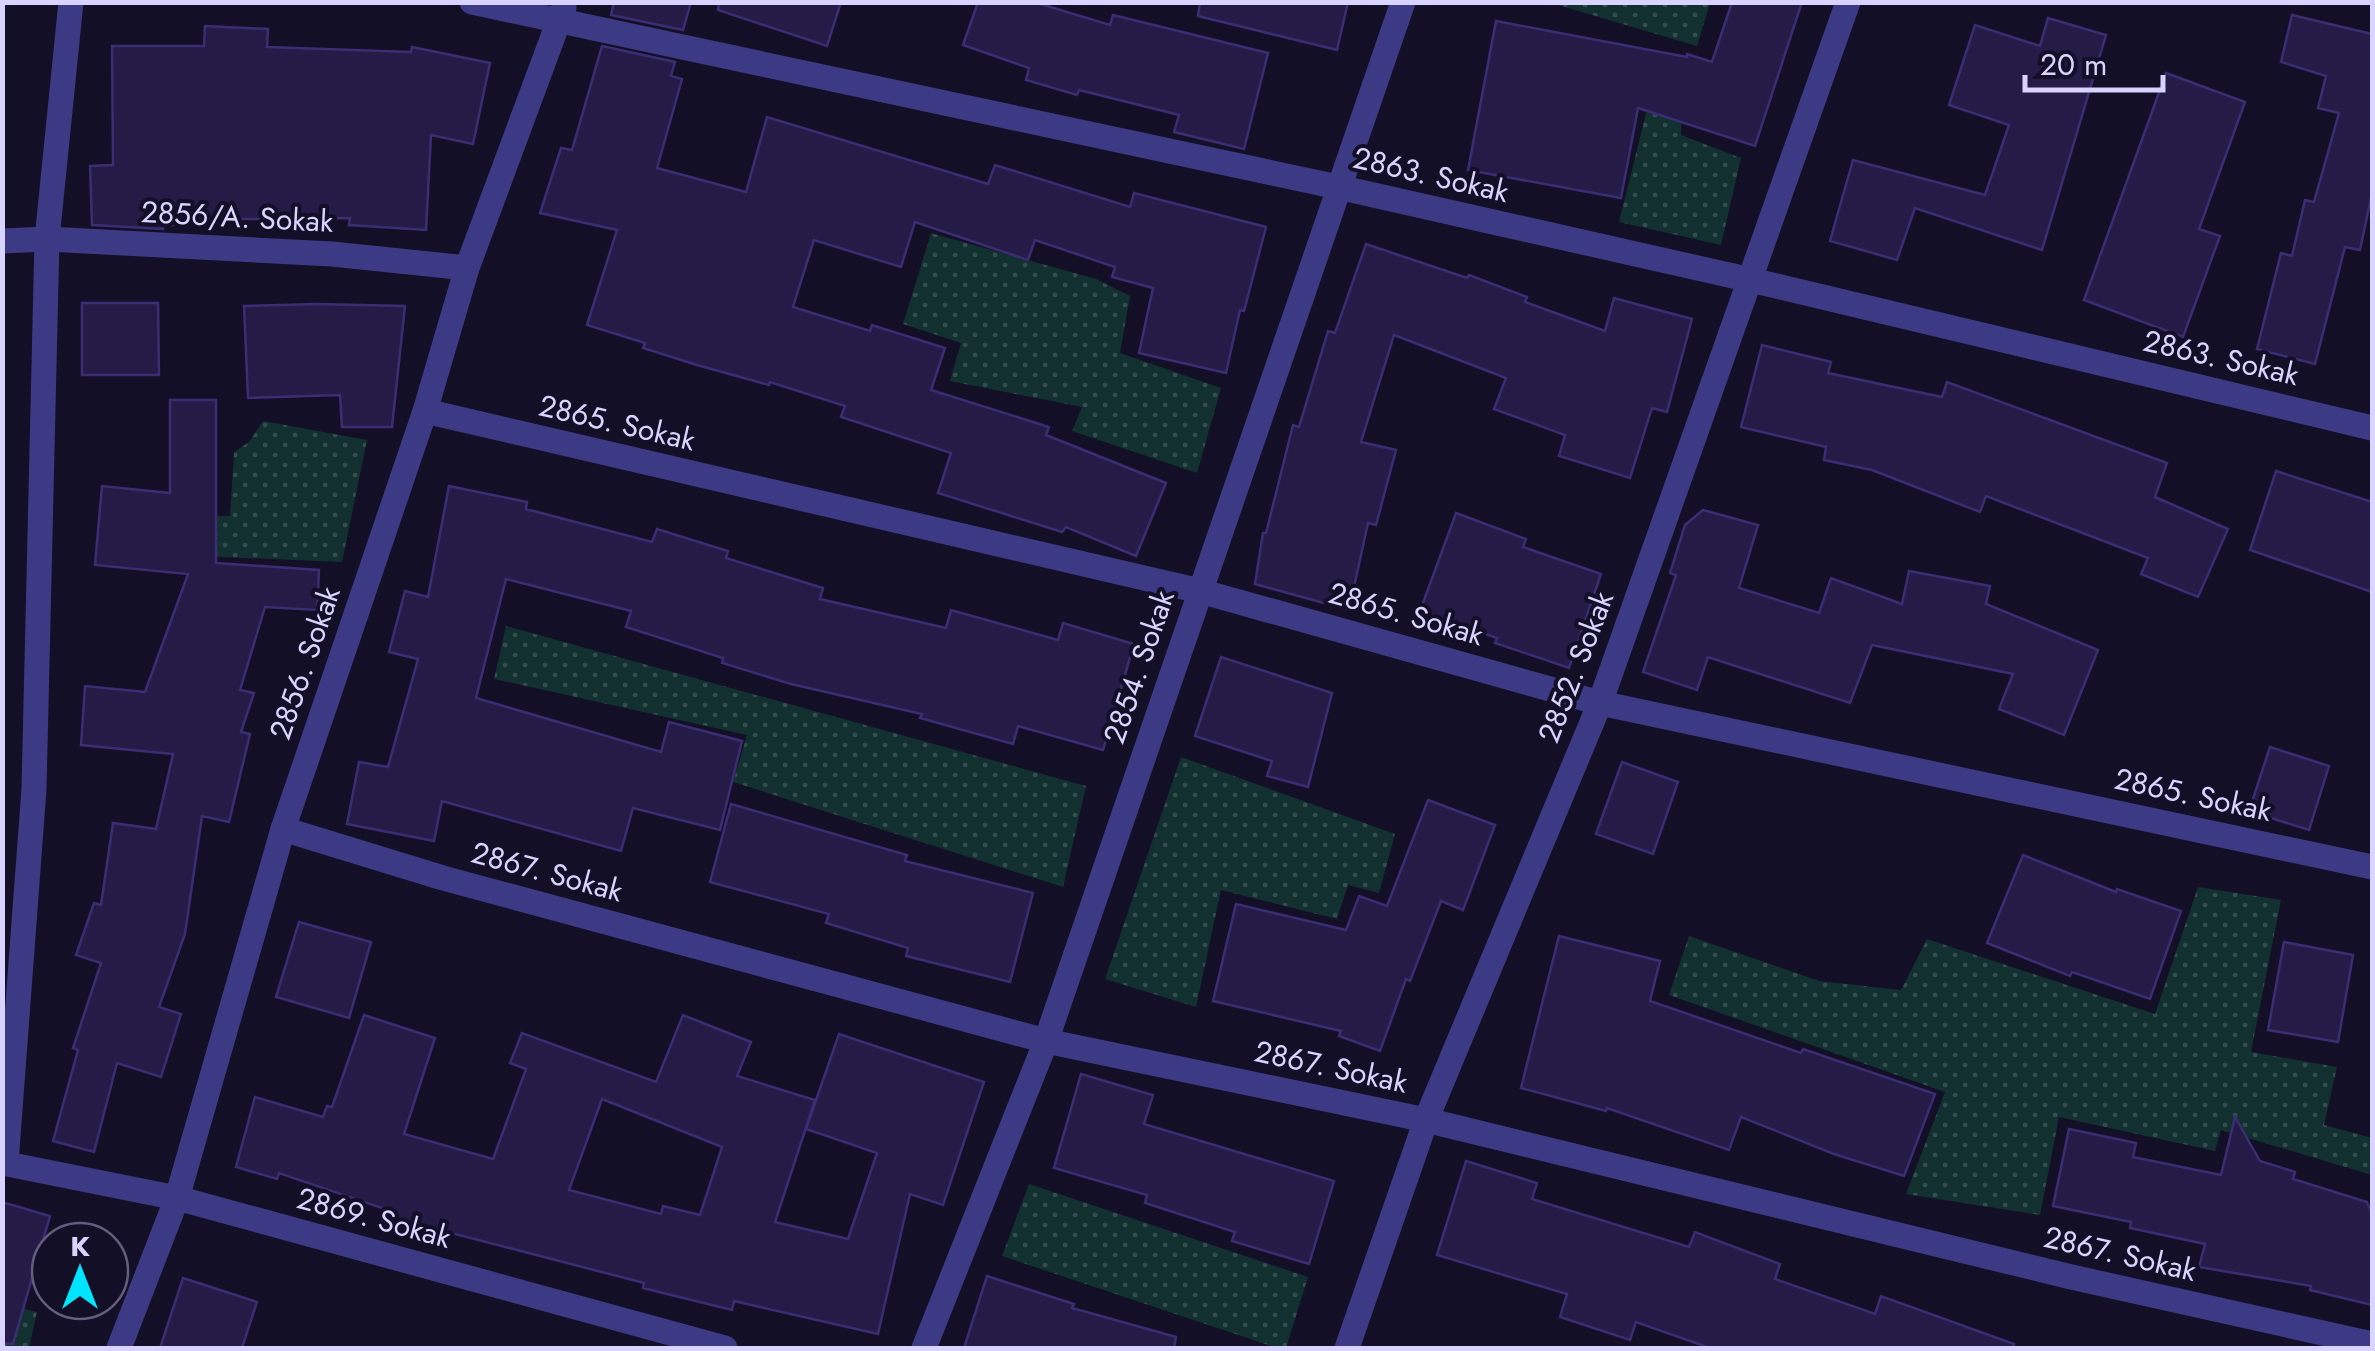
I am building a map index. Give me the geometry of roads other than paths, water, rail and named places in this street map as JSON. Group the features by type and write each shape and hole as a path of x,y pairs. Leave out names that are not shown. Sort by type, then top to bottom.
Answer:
{"street":[{"path":"4,1163 34,789 46,239 70,2"},
{"name":"2863. Sokak","path":"472,2 562,11 1751,280 2372,428"},
{"name":"2854. Sokak","path":"924,1348 1046,1040 1403,2"},
{"name":"2852. Sokak","path":"1347,1348 1426,1120 1600,702 1848,2"},
{"name":"2856. Sokak","path":"119,1348 176,1198 283,829 424,411 467,268 562,11"},
{"name":"2856/A. Sokak","path":"2,241 46,239 332,254 467,268"},
{"name":"2865. Sokak","path":"424,411 1200,591 1600,702 2372,866"},
{"name":"2867. Sokak","path":"283,829 443,878 1046,1040 1426,1120 2067,1276 2372,1344"},
{"name":"2869. Sokak","path":"4,1163 176,1198 725,1348"}]}
